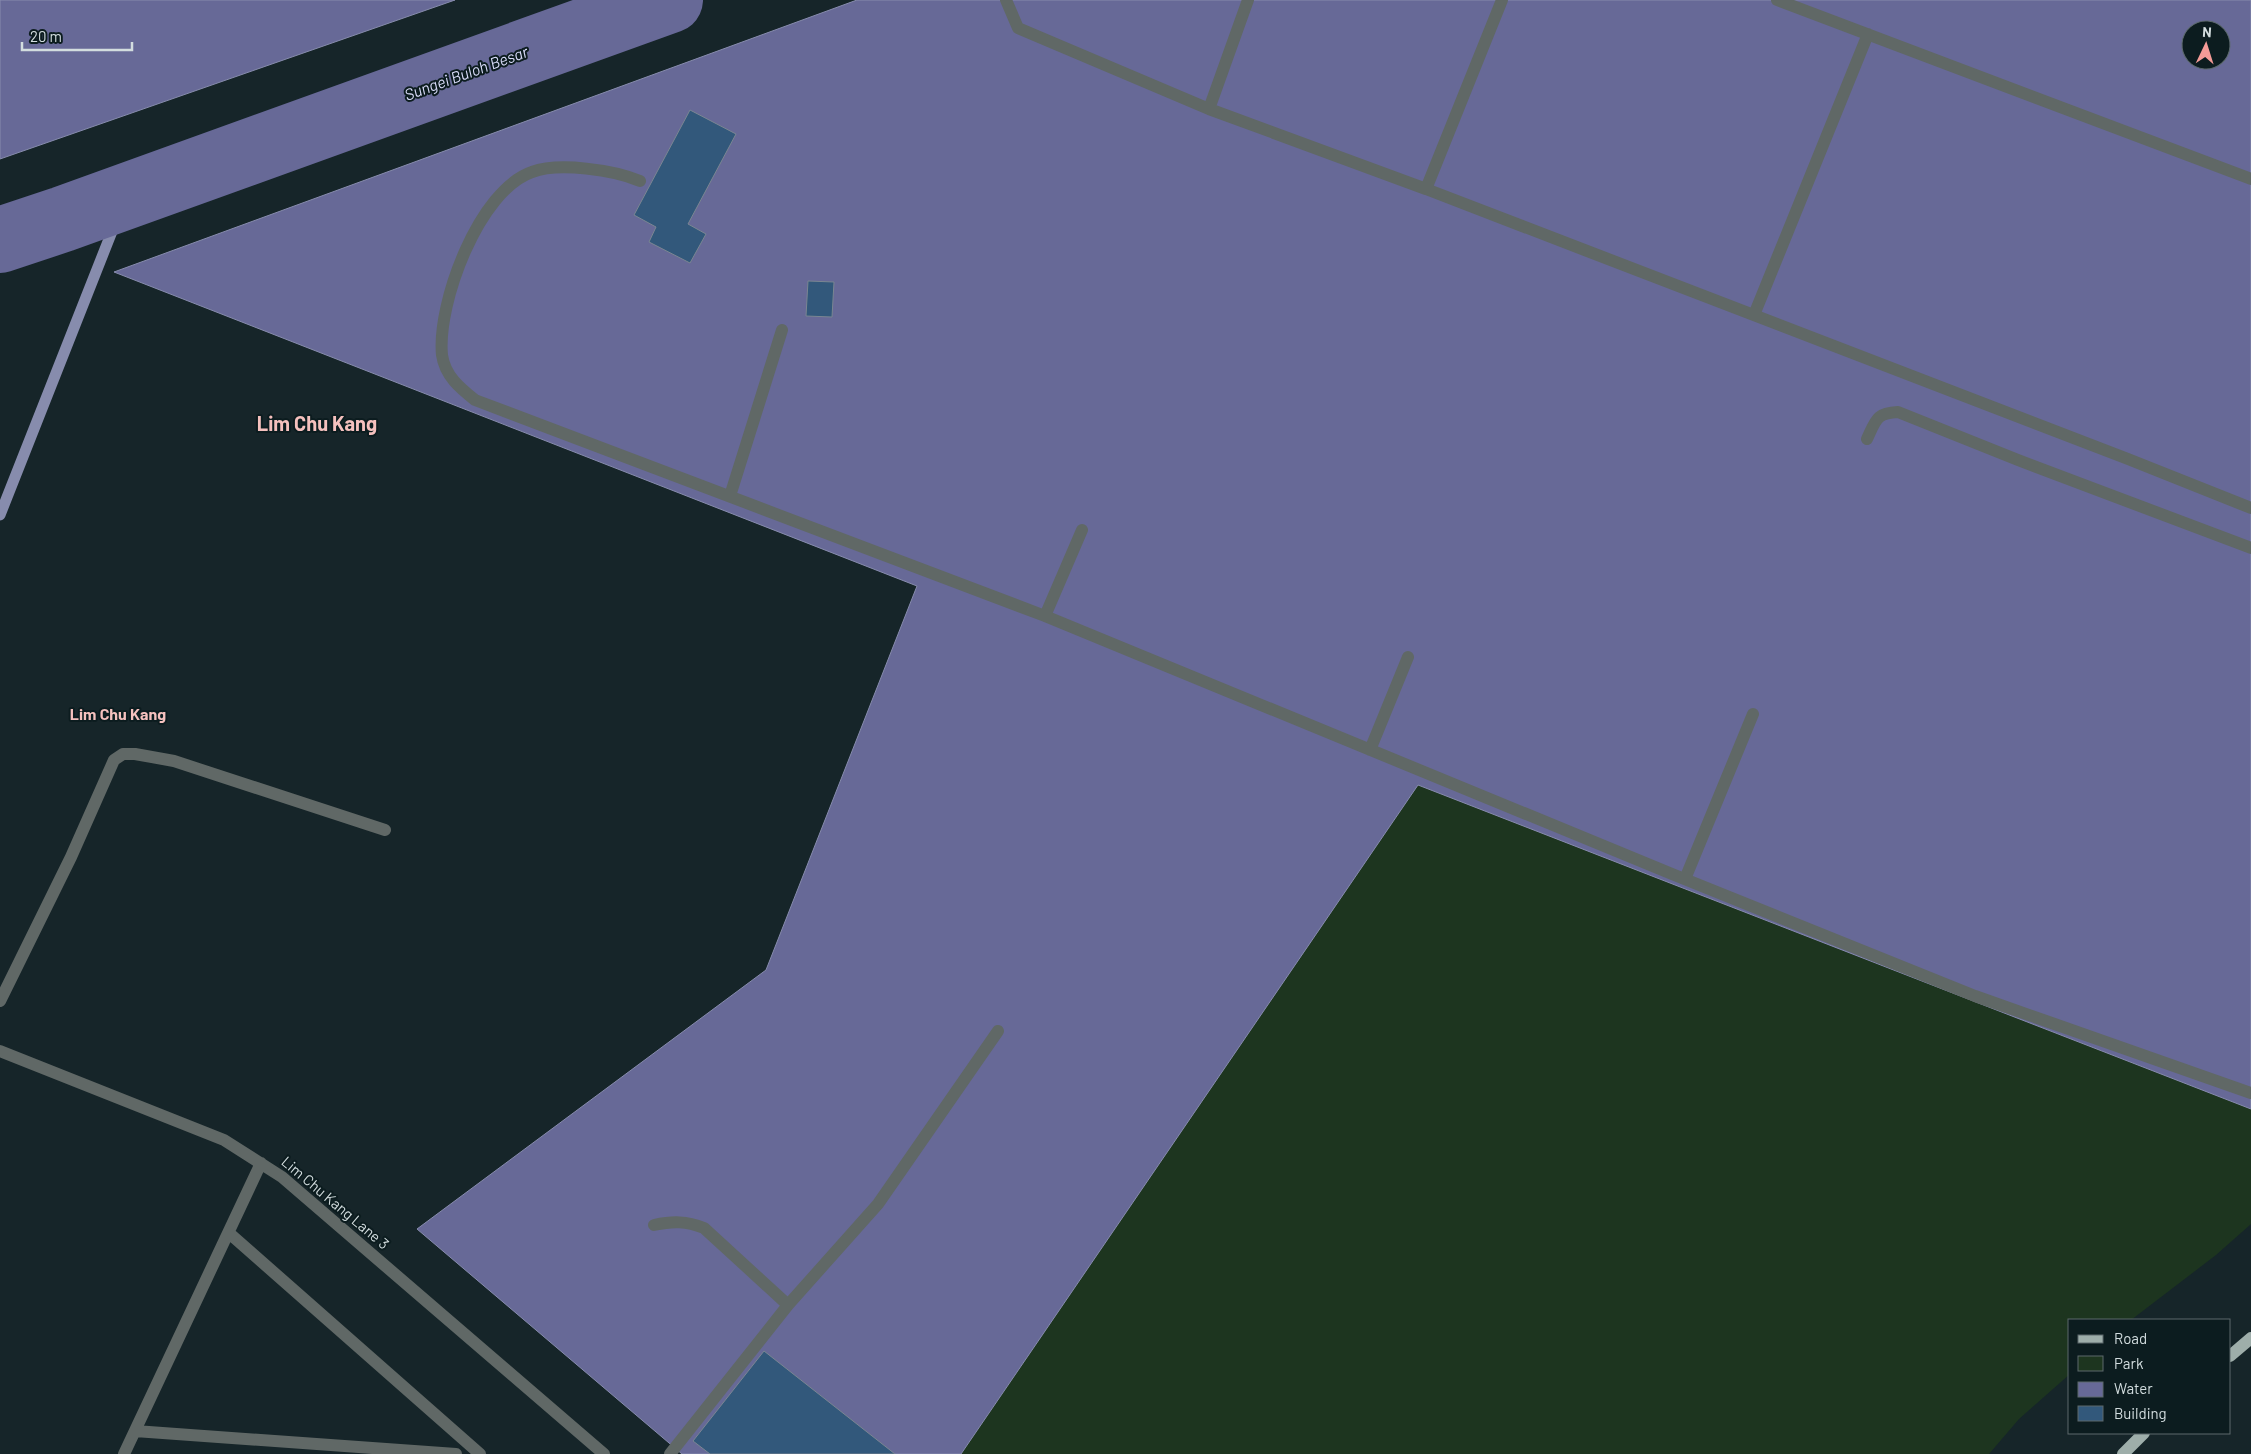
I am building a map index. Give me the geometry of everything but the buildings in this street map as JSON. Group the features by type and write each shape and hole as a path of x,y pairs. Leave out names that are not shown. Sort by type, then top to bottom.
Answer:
{"main road":[{"path":"2231,1355 2251,1338"},
{"path":"2123,1454 2143,1434"}],"street":[{"path":"1006,0 1018,28 1209,109 1754,315 2251,508"},
{"path":"1209,109 1248,0"},
{"path":"1426,190 1502,0"},
{"path":"1777,0 2251,179"},
{"path":"1754,315 1868,34"},
{"path":"640,181 621,173 581,168 532,172 510,185 486,212 466,248 450,290 442,356 452,381 475,400 1045,616 1975,996 2251,1093"},
{"path":"730,496 782,330"},
{"path":"1867,438 1877,417 1885,412 1898,412 2018,460 2251,548"},
{"path":"1045,616 1082,530"},
{"path":"1370,750 1408,657"},
{"path":"1685,879 1753,714"},
{"path":"0,1000 70,857 114,760 123,754 135,754 174,761 385,830"},
{"path":"670,1454 788,1305 878,1204 998,1031"},
{"name":"Lim Chu Kang Lane 3","path":"0,1051 224,1140 282,1177 604,1454"},
{"path":"124,1454 261,1163"},
{"path":"654,1225 673,1221 689,1222 704,1228 788,1305"},
{"path":"228,1233 480,1454"},
{"path":"135,1431 456,1454"}],"green space":[{"path":"1418,785 2251,1109 2251,1224 2216,1255 2132,1319 2068,1319 2068,1376 2019,1419 1989,1454 961,1454"}],"water":[{"path":"0,0 455,0 0,159"},
{"path":"857,0 2251,0 2251,1109 1418,785 961,1454 682,1454 417,1229 766,970 917,586 114,272"}],"waterway":[{"name":"Sungei Buloh Besar","path":"0,240 670,0"},
{"path":"0,515 126,196"}],"district":[{"name":"Lim Chu Kang","path":"317,424"},
{"name":"Lim Chu Kang","path":"118,714"}]}
